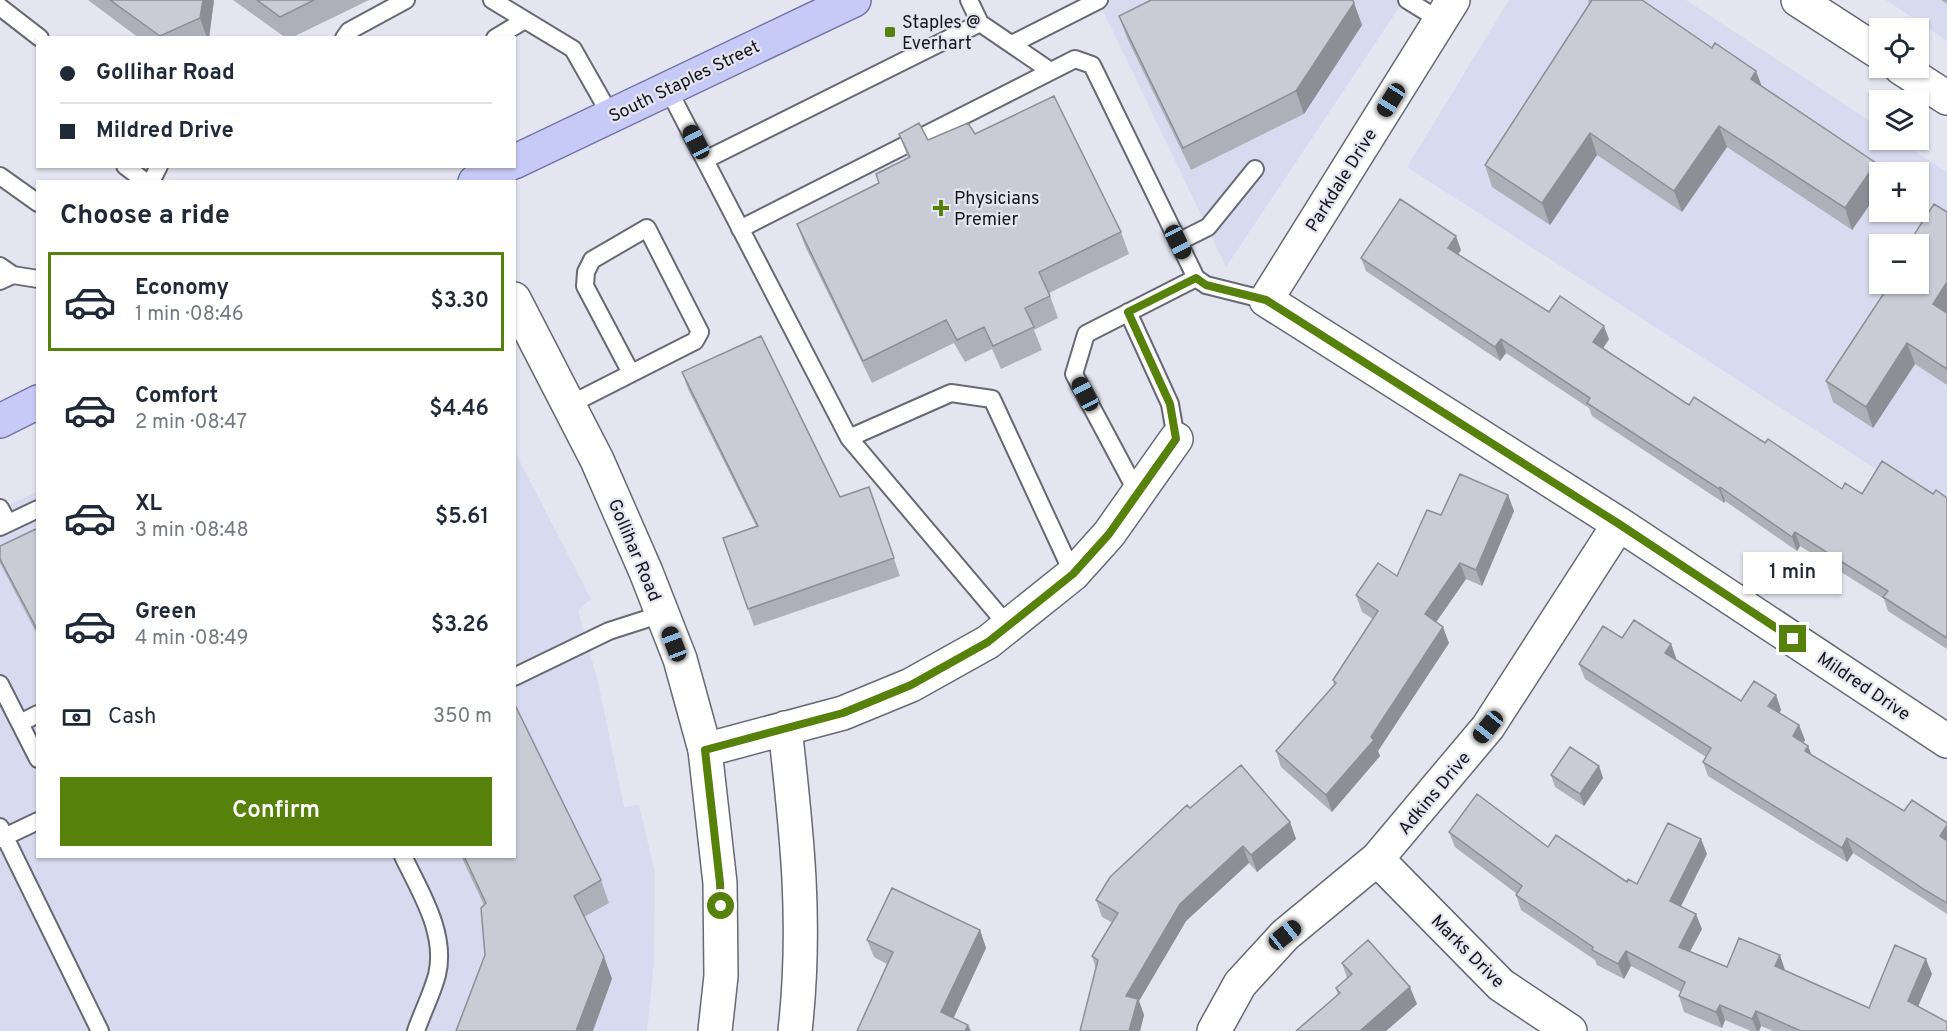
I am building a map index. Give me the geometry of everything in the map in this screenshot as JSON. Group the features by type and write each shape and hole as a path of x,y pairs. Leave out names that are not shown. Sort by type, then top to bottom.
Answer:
{"main road":[{"name":"South Staples Street","path":"516,161 854,0"},
{"path":"479,180 502,168"},
{"path":"0,422 36,403"}],"street":[{"path":"1817,5 1869,45"},
{"name":"Parkdale Drive","path":"1266,300 1447,10"},
{"path":"1916,78 1947,98"},
{"name":"Mildred Drive","path":"1266,300 1619,524 1947,741"},
{"name":"Gollihar Road","path":"516,303 597,460 680,659 705,750 720,883 721,976 714,1031"},
{"path":"705,750 843,713 911,685 988,642 1073,574 1109,534 1176,439"},
{"name":"Adkins Drive","path":"1214,1031 1240,984 1285,935 1377,859 1488,727 1619,524"},
{"path":"785,728 800,864 802,942 795,1031"},
{"name":"Marks Drive","path":"1377,859 1501,985 1570,1031"}],"lane":[{"path":"345,36 349,31 406,0"},
{"path":"492,0 573,49 611,116"},
{"path":"969,0 980,23 1049,70"},
{"path":"1012,44 1099,0"},
{"path":"1407,0 1447,10"},
{"path":"0,8 37,36"},
{"path":"498,36 525,20"},
{"path":"705,160 980,23"},
{"path":"740,229 1075,58 1092,65 1196,278 1206,285 1266,300"},
{"path":"668,89 849,438 1008,626"},
{"path":"128,168 143,180"},
{"path":"1178,242 1208,227 1255,169"},
{"path":"0,176 36,202"},
{"path":"569,405 695,341 700,332 648,228 592,260 586,272 585,286 631,373"},
{"path":"4,274 36,279"},
{"path":"1138,494 1074,374 1086,334 1196,278"},
{"path":"1128,312 1170,404 1176,439"},
{"path":"849,438 951,393 992,399 1073,574"},
{"path":"3,520 36,510"},
{"path":"516,676 609,631 662,614"},
{"path":"0,684 35,750"},
{"path":"20,723 36,715"},
{"path":"36,822 2,834 100,1031"},
{"path":"404,858 434,923 438,950 437,974 416,1031"}],"shaded area":[{"path":"1098,0 1404,0 1226,267"},
{"path":"1509,0 1686,0 1869,120 1869,150 1913,150 1947,172 1947,515 1407,167"},
{"path":"1886,0 1947,0 1947,41 1929,29 1929,18 1913,18"},
{"path":"516,454 591,599 578,610 598,682 624,807 639,805 655,873 654,963 647,1031 0,1031 0,510 36,492 36,858 516,858"}],"building":[{"path":"110,0 203,0 200,18 160,36"},
{"path":"257,0 314,0 280,17"},
{"path":"1151,0 1353,0 1354,3 1296,91 1183,148 1119,16"},
{"path":"1592,0 1642,0 1712,48 1715,43 1756,71 1751,79 1875,162 1869,162 1869,173 1845,208 1719,126 1674,191 1590,133 1542,203 1485,165"},
{"path":"1054,96 1121,232 1039,272 1050,296 1025,308 1034,327 993,346 984,327 957,340 946,320 863,361 797,224 879,183 876,174 910,157 899,134 919,123 928,140 968,123 975,134"},
{"path":"1400,199 1456,236 1448,248 1549,312 1560,296 1604,326 1593,342 1689,405 1694,397 1765,443 1768,439 1842,489 1845,483 1862,494 1882,461 1933,494 1936,490 1947,498 1947,638 1883,597 1888,591 1795,532 1792,537 1720,487 1719,489 1587,403 1590,398 1501,339 1495,347 1361,258"},
{"path":"1934,204 1947,212 1947,282 1933,304 1947,313 1947,369 1907,343 1866,407 1826,381 1883,294 1929,294 1929,234 1914,234 1922,222 1929,222 1929,212"},
{"path":"761,336 840,497 869,487 894,558 748,609 723,538 758,526 682,372"},
{"path":"1460,474 1508,495 1476,570 1460,563 1425,614 1443,627 1371,737 1374,740 1326,795 1276,751 1336,683 1333,680 1378,611 1356,595 1378,563 1397,576 1427,510 1441,515"},
{"path":"36,529 36,627 0,559 0,546"},
{"path":"1634,620 1671,644 1665,653 1741,701 1754,681 1776,695 1768,706 1799,725 1793,736 1808,746 1805,751 1904,811 1912,800 1947,823 1940,836 1947,841 1947,903 1847,838 1842,848 1703,762 1711,748 1579,664 1603,626 1622,638"},
{"path":"516,707 601,880 574,896 604,957 576,1031 456,1031 485,955 481,908 486,903 465,858 516,858"},
{"path":"1570,747 1599,766 1580,794 1551,775"},
{"path":"1241,765 1290,822 1251,855 1243,846 1180,904 1126,996 1138,999 1129,1031 1080,1031 1098,960 1092,956 1118,913 1096,900 1110,877 1187,805 1190,808"},
{"path":"1477,794 1548,847 1556,835 1627,882 1628,879 1637,884 1668,823 1701,839 1670,901 1696,914 1679,947 1727,967 1739,938 1780,955 1775,966 1869,1008 1895,945 1926,959 1908,1001 1947,1022 1947,1031 1801,1031 1756,1011 1752,1019 1720,1005 1716,1012 1679,996 1685,982 1626,951 1618,964 1592,950 1593,947 1516,895 1522,886 1449,832"},
{"path":"892,888 980,930 941,1012 968,1025 965,1031 857,1031 893,952 867,940"},
{"path":"1368,940 1410,987 1360,1031 1296,1031 1340,993 1336,988 1352,974 1342,963"}],"place":[{"name":"Staples @ Everhart","path":"890,32"},
{"name":"Physicians Premier","path":"941,208"}],"route":[{"path":"721,906 705,750 843,713 911,685 988,642 1073,574 1109,534 1160,465 1176,439 1170,404 1128,312 1196,278 1206,285 1266,300 1619,524 1793,639"}]}
